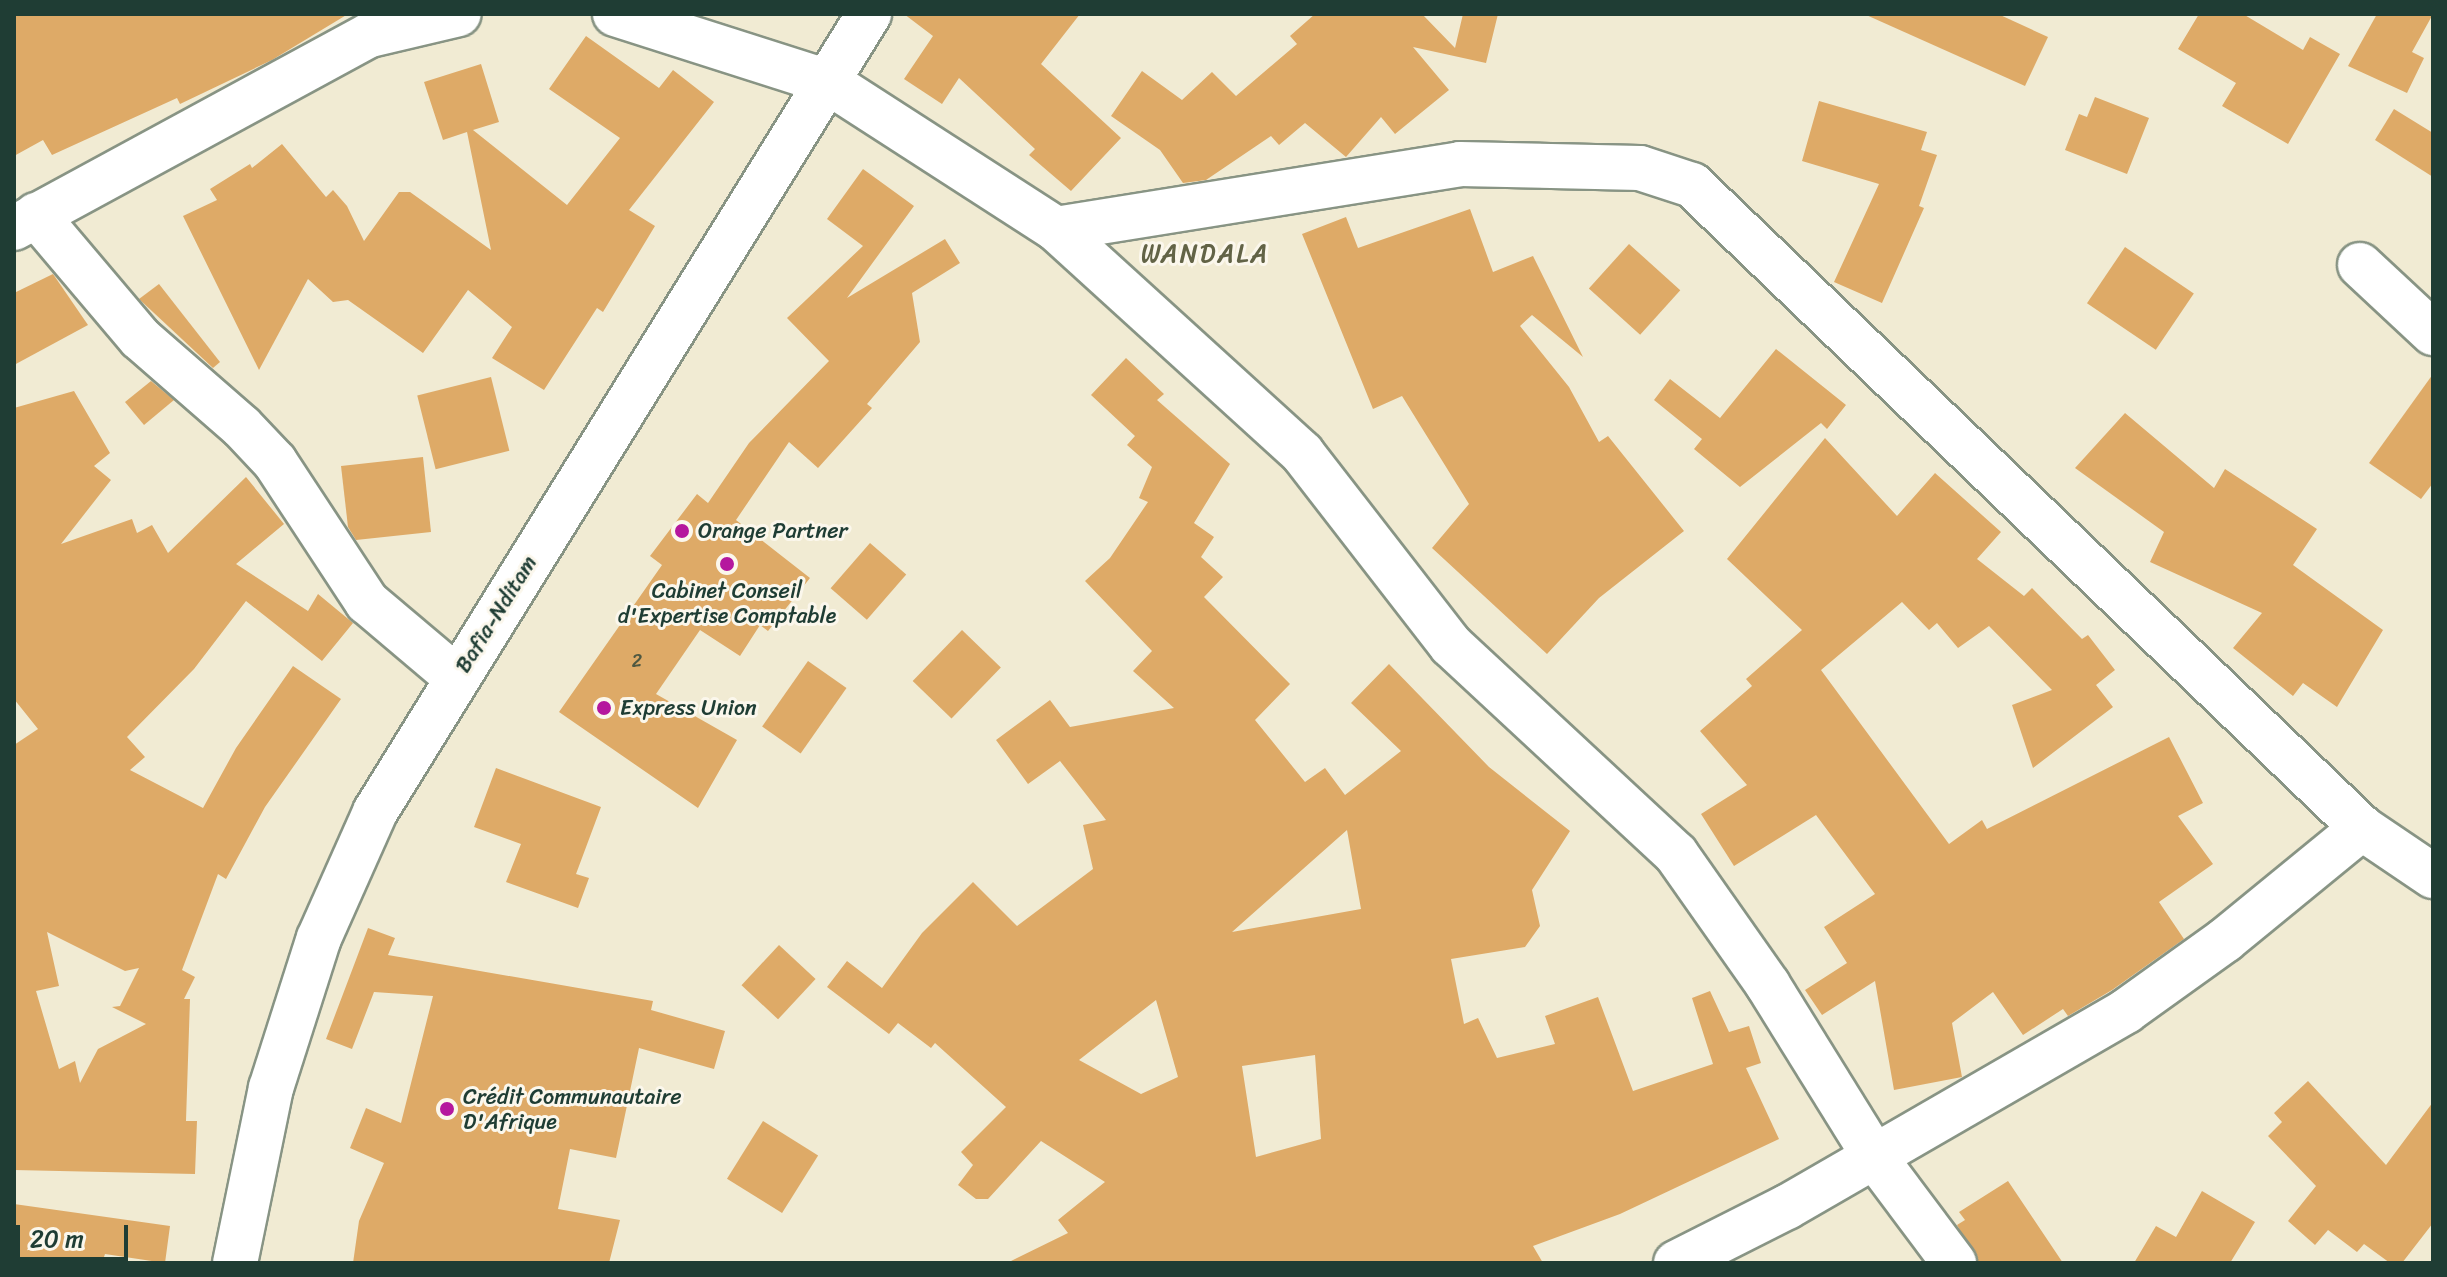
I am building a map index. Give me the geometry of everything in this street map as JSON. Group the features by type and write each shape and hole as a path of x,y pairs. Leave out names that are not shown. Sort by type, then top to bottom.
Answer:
{"street":[{"path":"457,678 367,602 275,462 140,338 25,222 370,35 459,14"},
{"path":"615,14 828,82 1056,229 1302,453 1451,645 1676,854 1768,985 1874,1156 1954,1263"},
{"name":"Bafia-Nditam","path":"235,1263 271,1088 319,938 375,812 869,14"},
{"path":"1056,229 1460,164 1640,168 1692,185 2362,828 2430,868"},
{"path":"2360,265 2433,333"},
{"path":"1676,1263 1874,1156 2126,1011 2225,940 2362,828"}],"building":[{"path":"14,14 348,14 272,60 180,104 177,98 52,155 43,140 14,156"},
{"path":"904,14 1080,14 1041,64 1121,138 1071,191 1029,155 1035,149 959,78 942,104 904,79 933,36"},
{"path":"1315,14 1422,14 1455,48 1463,14 1498,14 1486,63 1413,47 1449,90 1395,134 1381,117 1346,157 1305,123 1279,145 1271,136 1206,180 1183,183 1160,150 1111,116 1142,71 1182,100 1212,72 1236,96 1297,44 1290,36"},
{"path":"1864,14 1998,14 2048,37 2025,86"},
{"path":"2199,14 2243,14 2303,50 2310,37 2340,54 2288,144 2222,106 2236,83 2178,49"},
{"path":"2377,14 2433,14 2412,52 2424,58 2407,93 2348,66"},
{"path":"586,36 659,88 673,70 714,102 629,210 655,226 603,312 597,308 544,390 492,358 512,327 468,290 423,353 348,300 333,302 308,279 259,370 183,216 217,200 210,189 250,164 252,168 282,144 326,197 333,190 347,206 364,241 399,192 410,192 491,250 467,132 443,140 424,82 481,64 499,122 473,130 567,205 620,138 549,89"},
{"path":"2095,97 2149,118 2127,174 2065,150 2079,114 2087,117"},
{"path":"1819,101 1927,132 1921,150 1937,155 1919,206 1924,208 1882,303 1834,282 1879,184 1802,161"},
{"path":"2394,109 2433,133 2433,177 2375,140"},
{"path":"863,169 914,206 847,298 945,239 960,263 912,293 920,342 867,404 872,408 818,468 789,442 736,520 810,578 768,631 760,625 740,656 700,630 656,694 737,740 698,808 559,712 662,565 650,556 697,494 708,503 749,443 829,361 787,318 863,246 827,219"},
{"path":"1470,209 1493,272 1533,256 1583,357 1532,315 1520,326 1569,387 1599,442 1608,436 1684,531 1599,598 1547,654 1432,548 1469,504 1402,396 1373,409 1302,234 1346,217 1358,248"},
{"path":"1629,244 1680,290 1640,335 1589,289"},
{"path":"2125,247 2194,293 2156,350 2087,303"},
{"path":"53,274 88,325 14,365 14,293"},
{"path":"159,284 220,362 213,368 139,299"},
{"path":"1776,349 1846,405 1827,429 1821,423 1740,487 1694,449 1702,439 1654,400 1670,379 1720,418"},
{"path":"1126,358 1164,394 1157,400 1230,464 1194,523 1214,537 1201,557 1223,577 1204,597 1290,684 1255,720 1305,782 1325,768 1345,795 1401,751 1351,703 1389,664 1489,767 1570,831 1532,890 1540,926 1525,947 1451,959 1464,1024 1478,1018 1497,1058 1555,1044 1545,1016 1598,997 1633,1091 1713,1064 1692,998 1710,991 1729,1032 1749,1026 1761,1063 1746,1068 1779,1139 1620,1214 1533,1246 1543,1263 1007,1263 1068,1233 1058,1220 1105,1182 1041,1141 988,1199 976,1199 958,1185 973,1165 961,1152 1006,1107 935,1043 931,1048 898,1023 889,1034 827,987 847,961 882,988 922,933 973,882 1017,926 1093,869 1083,825 1106,820 1060,761 1028,784 996,740 1050,700 1070,727 1174,708 1133,671 1152,651 1085,581 1110,558 1148,502 1139,498 1152,467 1127,445 1135,436 1091,395","holes":["1347,830 1361,909 1232,932","1156,1000 1178,1077 1141,1094 1079,1060","1315,1055 1321,1139 1256,1157 1242,1066"]},
{"path":"2433,374 2433,483 2421,499 2369,463"},
{"path":"491,377 509,451 436,469 417,395"},
{"path":"151,381 174,400 144,425 125,402"},
{"path":"74,391 110,453 94,466 111,480 61,544 132,519 137,533 152,525 168,553 246,477 284,524 236,564 308,611 318,594 353,623 322,661 246,601 194,669 127,737 145,757 130,770 203,808 236,748 293,666 341,699 265,807 226,879 218,874 182,970 195,977 184,999 190,999 186,1121 197,1121 195,1174 14,1170 14,745 38,729 14,699 14,408","holes":["47,932 125,971 139,968 120,1006 112,1007 146,1024 98,1049 80,1083 75,1061 59,1069 36,991 59,986"]},
{"path":"2125,413 2214,488 2225,469 2317,529 2293,565 2383,630 2337,707 2303,683 2293,696 2233,648 2262,613 2150,562 2164,532 2075,468"},
{"path":"1825,438 1897,516 1935,473 2001,532 1977,559 2024,596 2032,588 2082,639 2088,635 2115,670 2096,685 2113,707 2033,768 2012,705 2052,690 1989,626 1958,648 1937,623 1929,630 1902,602 1821,670 1949,844 1982,820 1987,829 2169,737 2203,803 2178,816 2213,864 2159,902 2184,939 2112,990 2068,1016 2063,1009 2023,1035 1993,992 1952,1023 1962,1077 1894,1090 1875,981 1822,1015 1805,990 1847,963 1824,927 1875,894 1816,815 1734,866 1701,814 1747,785 1700,731 1752,686 1746,679 1802,630 1727,559"},
{"path":"423,457 431,532 356,540 348,527 341,466"},
{"path":"870,543 906,574 867,620 831,588"},
{"path":"962,630 1001,668 952,719 913,681"},
{"path":"808,661 847,688 801,753 762,727"},
{"path":"496,768 601,807 576,874 589,878 578,908 506,882 521,844 474,827"},
{"path":"368,928 395,938 388,955 653,1001 651,1010 725,1031 714,1069 639,1048 616,1158 570,1149 558,1209 620,1220 609,1263 353,1263 359,1221 384,1163 350,1148 366,1108 401,1123 433,996 374,992 352,1049 326,1039"},
{"path":"779,945 816,979 778,1019 741,985"},
{"path":"2308,1081 2386,1165 2433,1102 2433,1223 2402,1263 2390,1263 2364,1244 2357,1252 2328,1230 2315,1245 2288,1221 2316,1186 2268,1136 2282,1122 2274,1113"},
{"path":"763,1121 818,1155 782,1213 727,1179"},
{"path":"2008,1181 2063,1263 1978,1263 1957,1225 1965,1220 1959,1212"},
{"path":"2202,1191 2255,1222 2230,1263 2134,1263 2156,1226 2176,1237"},
{"path":"14,1204 170,1226 165,1263 105,1254 102,1263 14,1263"}],"place":[{"name":"Orange Partner","path":"682,531"},
{"name":"Cabinet Conseil d'Expertise Comptable","path":"727,564"},
{"name":"Express Union","path":"604,708"},
{"name":"Crédit Communautaire D'Afrique","path":"447,1109"}],"district":[{"name":"WANDALA","path":"1205,254"}]}
